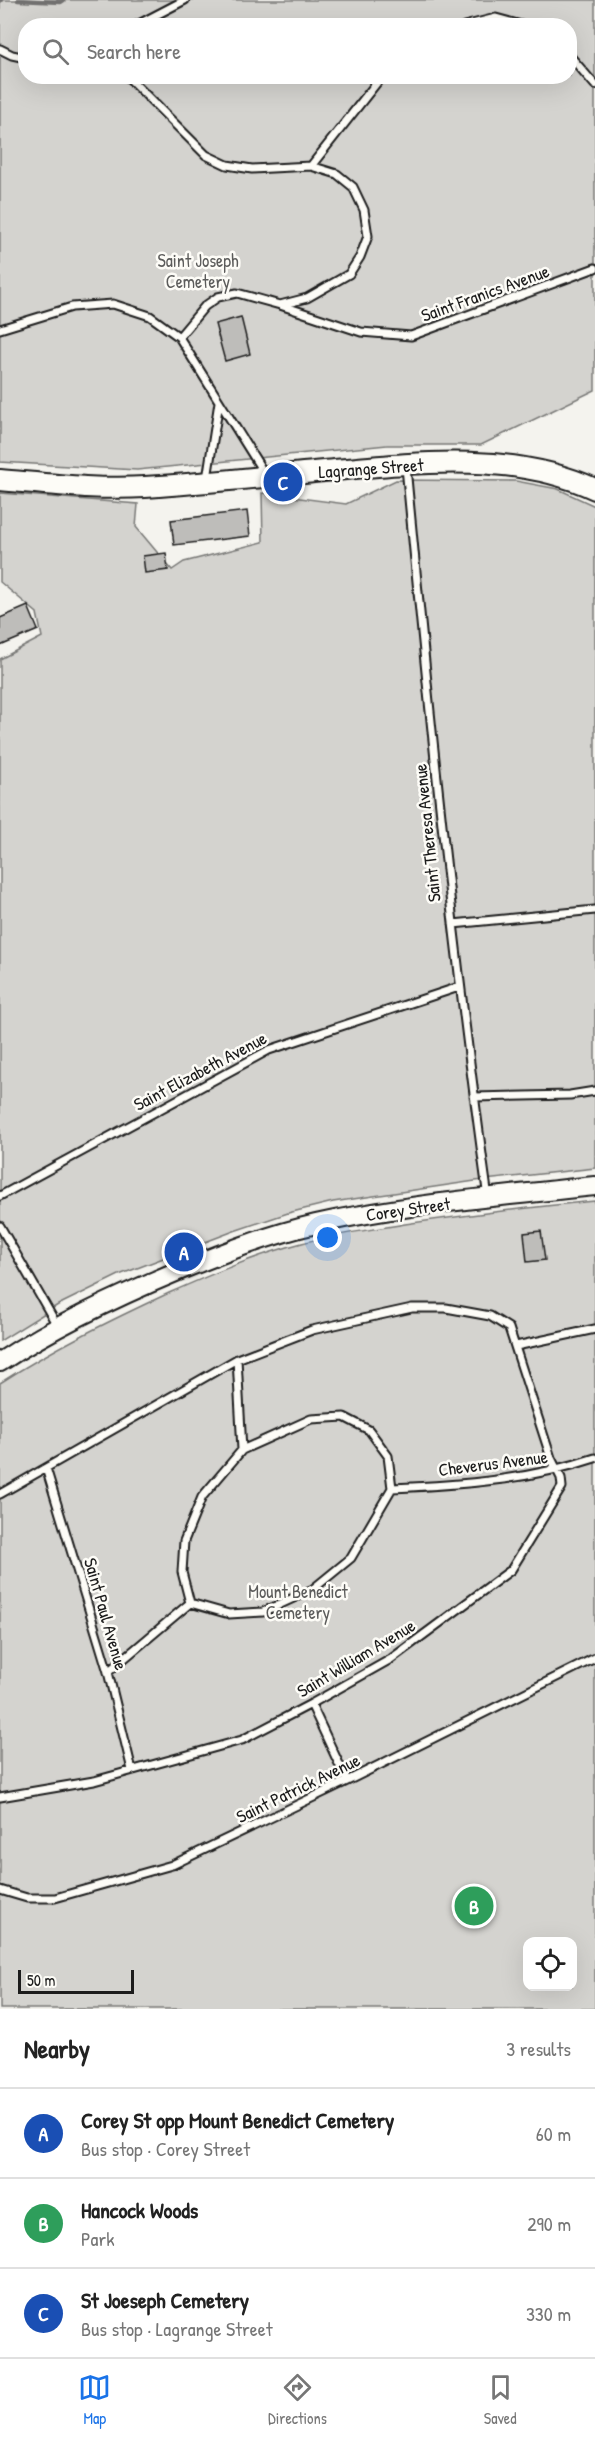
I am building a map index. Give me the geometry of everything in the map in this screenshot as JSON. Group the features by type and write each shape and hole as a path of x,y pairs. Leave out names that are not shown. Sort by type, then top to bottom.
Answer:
{"main road":[{"name":"Lagrange Street","path":"0,480 125,488 405,464 499,465 533,467 564,476 595,489"}],"street":[{"name":"Corey Street","path":"0,1362 58,1326 138,1288 238,1247 282,1233 356,1216 595,1186"}],"lane":[{"path":"150,18 185,0"},
{"path":"0,48 18,56"},
{"path":"577,64 595,85"},
{"path":"135,84 206,155 227,165 252,169 310,166 337,174 354,187 364,210 368,236 360,257 349,274 307,298 279,305"},
{"path":"310,166 376,84"},
{"name":"Saint Franics Avenue","path":"179,337 205,306 218,297 237,293 361,332 411,336 595,268"},
{"path":"0,329 72,307 113,304 150,316 179,337 266,476"},
{"path":"207,482 219,402"},
{"name":"Saint Theresa Avenue","path":"405,464 459,987 488,1198"},
{"path":"453,924 595,910"},
{"name":"Saint Elizabeth Avenue","path":"0,1196 269,1050 459,987"},
{"path":"474,1097 570,1095 595,1091"},
{"path":"0,1226 58,1326"},
{"name":"Saint William Avenue","path":"0,1494 237,1359 312,1330 412,1308 446,1308 490,1316 509,1328 562,1487 511,1570 392,1659 311,1704 242,1740 94,1781 0,1797"},
{"path":"516,1346 595,1329"},
{"path":"237,1359 242,1450"},
{"path":"344,1417 369,1430 388,1456 392,1488 351,1558 313,1589 263,1612 229,1614 190,1602 182,1572 184,1541 202,1497 242,1450 311,1419 344,1417"},
{"name":"Cheverus Avenue","path":"392,1488 448,1485 558,1471 595,1458"},
{"name":"Saint Paul Avenue","path":"46,1468 108,1672 132,1770"},
{"path":"108,1672 190,1602"},
{"name":"Saint Patrick Avenue","path":"0,1890 27,1898 55,1898 172,1865 595,1658"},
{"path":"311,1704 347,1781"}],"green space":[{"name":"Saint Joseph Cemetery","path":"0,0 595,0 595,390 481,445 387,445 137,470 0,462"},
{"path":"396,480 516,481 558,489 595,506 595,1168 475,1181 333,1202 288,1213 119,1275 58,1305 0,1341 0,659 42,637 37,613 0,582 0,493 138,504 136,527 172,570 184,562 263,542 262,493 346,504"},
{"name":"Mount Benedict Cemetery","path":"595,1201 595,2009 0,2009 0,1383 104,1324 169,1293 251,1259 327,1237 500,1211"}],"building":[{"path":"241,317 250,354 225,361 215,324"},
{"path":"247,511 250,536 174,545 171,520"},
{"path":"166,553 168,570 145,573 143,556"},
{"path":"28,606 38,630 0,646 0,618"},
{"path":"541,1231 545,1260 527,1262 524,1233"}],"waterway":[{"path":"18,0 61,2 64,0"}],"place":[{"name":"St Joeseph Cemetery","path":"283,482"},
{"name":"Corey St opp Mount Benedict Cemetery","path":"184,1252"},
{"name":"Hancock Woods","path":"474,1906"}]}
